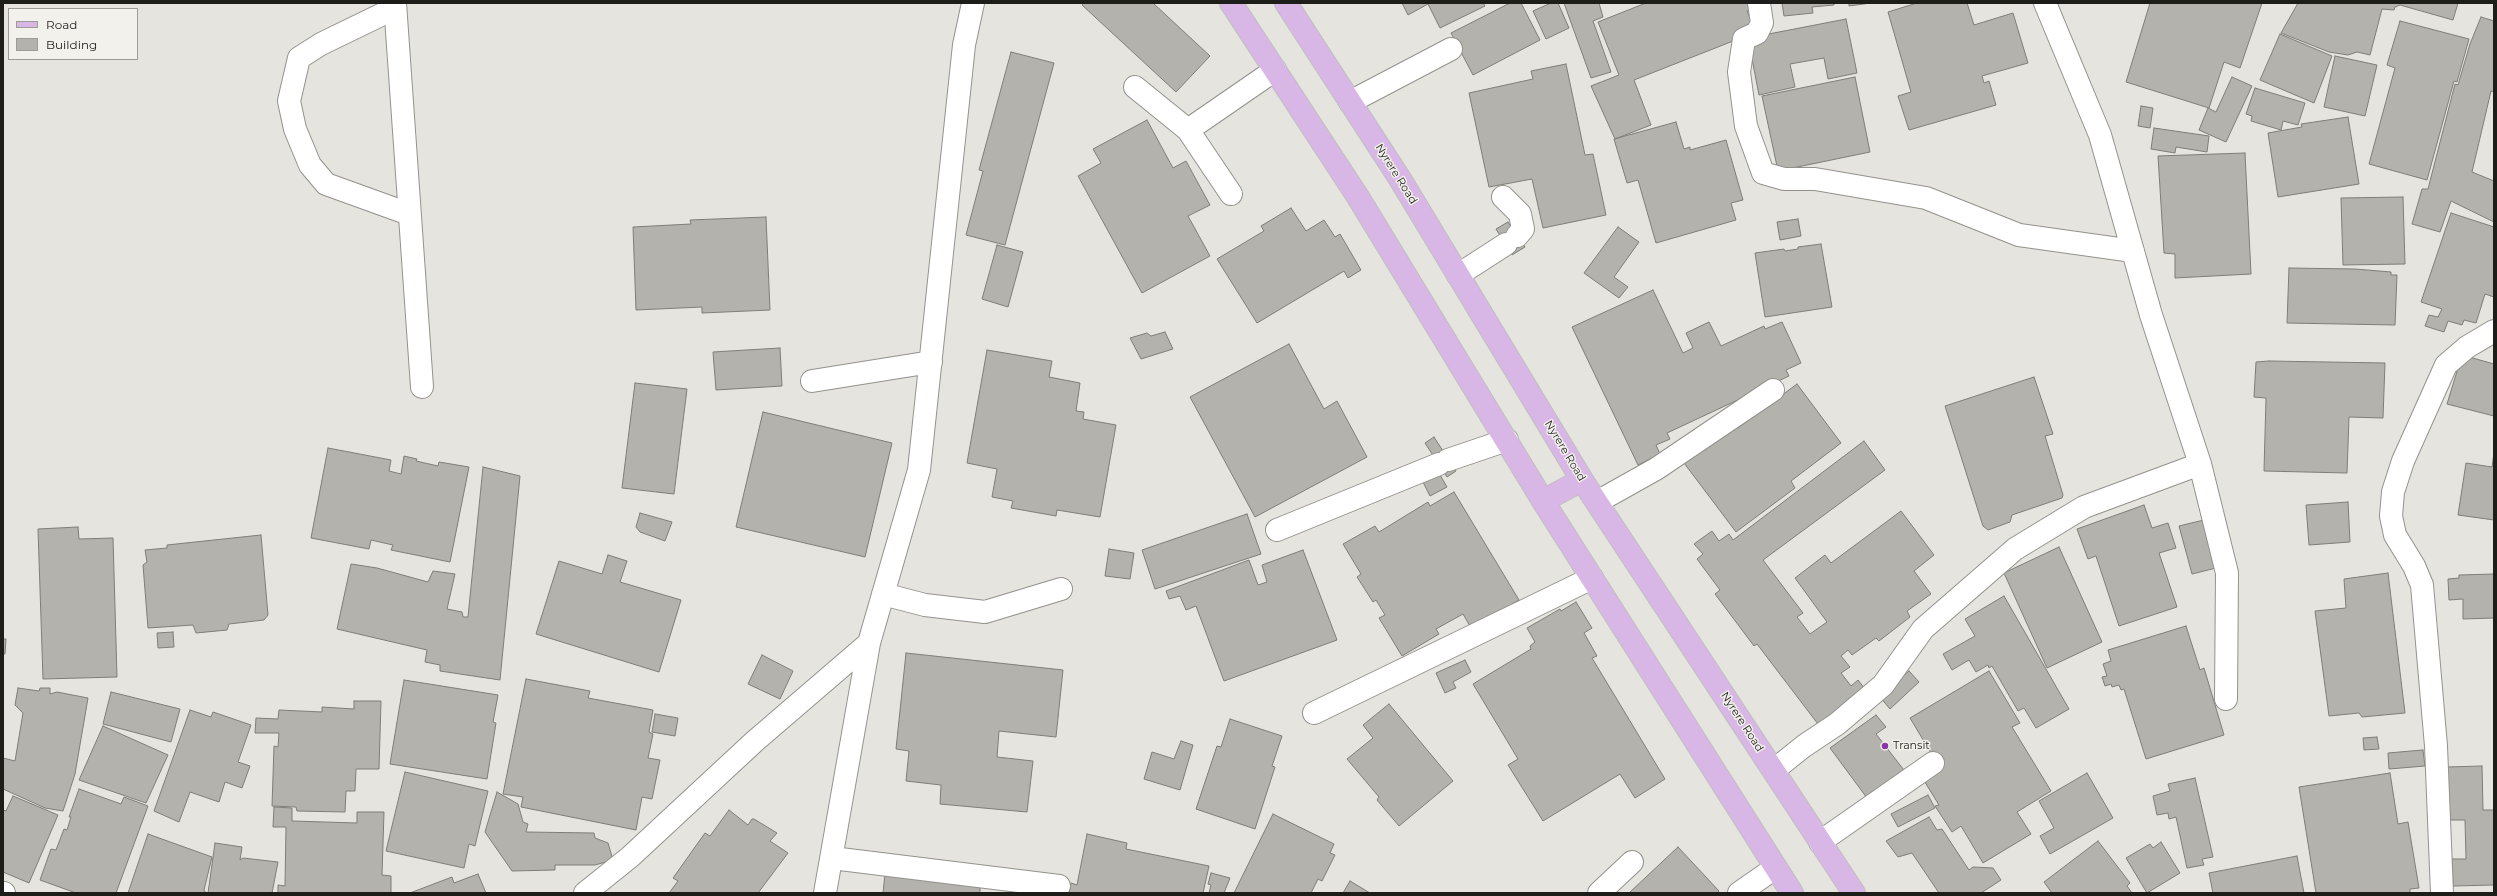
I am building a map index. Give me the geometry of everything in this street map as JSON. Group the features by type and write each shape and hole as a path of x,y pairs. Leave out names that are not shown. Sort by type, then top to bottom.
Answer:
{"main road":[{"path":"1231,3 1358,197 1543,501 1792,893"},
{"name":"Nyrere Road","path":"1286,3 1458,275 1582,480 1854,893"},
{"path":"1543,501 1582,480"}],"street":[{"path":"825,893 870,643 919,470 964,45 973,3"},
{"path":"1759,3 1762,23 1757,33 1744,39 1739,72 1746,126 1763,173 1784,179 1815,179 1926,198 2019,235 2133,251"},
{"path":"2045,3 2100,136 2151,315 2200,464 2227,573 2226,699"},
{"path":"409,214 326,184 310,165 295,129 289,101 299,58 321,44 395,5 422,387"},
{"path":"1350,102 1451,49"},
{"path":"1188,130 1275,70"},
{"path":"1135,88 1188,130 1230,194"},
{"path":"1458,275 1512,240 1523,229 1520,214 1504,197"},
{"path":"2442,893 2436,746 2422,585 2414,566 2395,535 2391,516 2393,492 2403,461 2446,365 2467,347 2494,331"},
{"path":"812,381 931,362"},
{"path":"1597,502 1656,469 1774,390"},
{"path":"1277,530 1443,462 1506,440"},
{"path":"1774,770 1804,746 1837,724 1884,685 1923,629 2015,549 2084,508 2200,464"},
{"path":"1314,713 1592,578"},
{"path":"883,594 925,605 985,612 1061,588"},
{"path":"585,893 630,857 755,741 870,643"},
{"path":"1820,842 1933,763"},
{"path":"832,858 1059,886"},
{"path":"1599,893 1632,862"},
{"path":"1739,893 1775,868"}],"building":[{"path":"1084,3 1153,3 1210,56 1176,92 1082,5"},
{"path":"1402,3 1483,3 1485,6 1440,28 1428,4 1408,15"},
{"path":"1510,3 1521,3 1540,40 1473,75 1451,33"},
{"path":"1551,3 1558,3 1569,28 1546,39 1533,11"},
{"path":"1564,3 1599,3 1603,17 1593,21 1611,72 1591,78"},
{"path":"1646,3 1750,3 1752,10 1747,11 1756,32 1634,80 1651,125 1615,139 1591,86 1619,75 1598,22"},
{"path":"1782,3 1834,3 1834,5 1812,7 1813,13 1784,16"},
{"path":"1849,3 1871,3 1849,6"},
{"path":"1917,3 1967,3 1974,25 2013,13 2028,63 1982,76 1984,83 1989,81 1996,105 1909,130 1898,96 1911,92 1888,12"},
{"path":"2150,3 2262,3 2240,68 2224,62 2209,108 2126,82"},
{"path":"2298,3 2458,3 2453,20 2400,5 2395,7 2394,10 2382,9 2370,55 2357,52 2348,55 2329,52 2281,33"},
{"path":"2481,17 2494,21 2494,92 2491,91 2472,172 2494,181 2494,222 2451,201 2440,232 2412,224 2422,189 2428,189 2455,84 2458,85 2470,44"},
{"path":"1846,19 1857,73 1828,79 1824,58 1790,64 1795,87 1759,95 1748,38"},
{"path":"2400,21 2469,39 2457,82 2454,81 2427,180 2369,164 2395,68 2387,65"},
{"path":"2280,34 2332,56 2314,103 2260,80"},
{"path":"1011,52 1054,63 1005,245 966,235 983,171 979,170"},
{"path":"2335,56 2377,65 2365,116 2324,107"},
{"path":"1566,64 1585,155 1593,154 1606,215 1543,228 1532,179 1489,187 1469,93 1533,79 1531,71"},
{"path":"1855,77 1870,152 1778,171 1762,96"},
{"path":"2232,77 2252,86 2226,142 2199,130 2208,108 2216,112"},
{"path":"2255,88 2305,103 2298,125 2283,121 2281,130 2251,121 2252,116 2246,114"},
{"path":"2141,106 2153,108 2150,128 2138,126"},
{"path":"2348,117 2359,184 2278,197 2268,133 2302,127 2301,124"},
{"path":"1147,120 1173,168 1186,161 1210,205 1188,216 1210,256 1142,293 1078,176 1101,163 1093,149"},
{"path":"1676,122 1684,149 1690,147 1690,150 1726,140 1743,200 1731,203 1736,220 1656,243 1638,180 1627,183 1614,139"},
{"path":"2154,128 2209,136 2207,152 2176,147 2175,153 2151,149"},
{"path":"2245,153 2251,274 2175,278 2175,254 2164,253 2158,156"},
{"path":"2403,197 2405,264 2343,265 2341,198"},
{"path":"1291,208 1306,231 1324,220 1335,237 1340,234 1361,270 1348,278 1344,271 1257,323 1217,259 1264,231 1261,226"},
{"path":"2451,213 2494,227 2494,297 2485,294 2476,323 2464,320 2462,325 2448,321 2444,332 2425,326 2429,315 2438,317 2442,309 2421,302"},
{"path":"766,217 770,310 702,313 702,307 636,310 633,227 691,224 690,220"},
{"path":"1798,219 1801,236 1780,240 1777,222"},
{"path":"1508,222 1525,247 1512,255 1496,229"},
{"path":"1618,227 1639,242 1614,277 1628,287 1619,298 1584,273"},
{"path":"1821,244 1832,307 1765,317 1755,253 1784,249 1785,251 1798,249 1798,247"},
{"path":"997,245 1023,252 1008,307 982,299"},
{"path":"2289,268 2355,269 2391,272 2391,275 2397,275 2395,325 2287,323"},
{"path":"1653,290 1683,353 1693,348 1686,333 1709,322 1721,346 1764,326 1765,329 1782,322 1801,363 1786,370 1789,376 1667,433 1670,439 1656,445 1660,454 1638,465 1572,327"},
{"path":"1165,332 1173,349 1141,359 1130,338 1147,333 1151,336"},
{"path":"1289,344 1324,409 1337,401 1367,457 1255,517 1190,397"},
{"path":"780,348 782,386 716,390 713,352"},
{"path":"987,350 1052,361 1049,377 1080,383 1076,411 1084,412 1083,419 1116,425 1100,517 1057,510 1056,516 1011,508 1013,501 992,497 997,469 967,463"},
{"path":"2462,355 2494,364 2494,416 2447,404"},
{"path":"2256,362 2385,363 2383,418 2349,417 2347,473 2264,471 2266,398 2254,397"},
{"path":"2034,377 2053,434 2045,436 2063,495 2062,498 2012,515 2010,522 1988,530 1983,526 1945,406"},
{"path":"635,383 687,389 674,494 622,488"},
{"path":"1797,384 1841,443 1791,481 1795,488 1736,532 1681,459 1731,421 1738,428"},
{"path":"763,412 892,443 865,557 736,527"},
{"path":"1434,437 1456,471 1447,477 1425,443"},
{"path":"1864,441 1885,470 1763,560 1803,613 1797,617 1810,634 1827,622 1795,578 1825,555 1831,563 1901,511 1934,555 1914,571 1931,594 1907,611 1910,617 1879,641 1876,638 1852,655 1848,650 1841,656 1850,667 1841,673 1851,686 1858,680 1868,693 1821,728 1757,644 1754,646 1715,594 1720,590 1697,559 1703,554 1694,544 1712,531 1719,541 1729,534 1733,540"},
{"path":"328,448 391,460 389,471 401,474 404,456 417,459 416,461 438,466 439,462 469,467 450,562 391,550 393,545 371,540 369,549 311,538"},
{"path":"2494,453 2494,520 2458,515 2466,463 2492,467"},
{"path":"483,467 520,476 500,680 440,671 440,665 425,662 427,650 337,629 351,564 377,568 428,582 433,571 455,574 447,609 462,612 463,617 468,617"},
{"path":"1439,473 1447,487 1430,496 1423,482"},
{"path":"1454,492 1519,600 1471,628 1463,614 1436,629 1439,634 1402,656 1379,618 1385,615 1376,600 1373,602 1357,577 1361,574 1343,544 1375,526 1379,532 1428,502 1430,506"},
{"path":"2348,502 2350,542 2309,545 2306,505"},
{"path":"2144,505 2152,528 2168,523 2176,548 2159,553 2177,607 2119,626 2096,556 2088,559 2077,529"},
{"path":"640,513 672,522 665,541 640,532 636,527"},
{"path":"1247,514 1261,554 1155,589 1142,550"},
{"path":"2208,519 2220,567 2192,574 2179,526"},
{"path":"78,527 79,539 113,538 117,677 43,679 38,529"},
{"path":"261,535 268,615 264,620 229,624 227,630 196,633 193,625 148,628 143,565 147,562 145,550 167,548 167,545"},
{"path":"2059,547 2102,642 2047,668 2004,573"},
{"path":"1109,549 1134,553 1130,579 1105,576"},
{"path":"1303,550 1337,640 1224,681 1196,606 1186,610 1180,596 1169,599 1166,591 1249,560 1258,585 1267,582 1262,565"},
{"path":"608,555 627,561 620,582 681,600 659,672 536,634 559,561 602,574"},
{"path":"2388,573 2405,713 2362,717 2359,713 2329,716 2315,611 2346,608 2344,579"},
{"path":"2494,574 2494,618 2463,619 2463,599 2449,600 2448,579 2459,578 2459,575"},
{"path":"2004,596 2069,709 2036,728 2024,708 2018,711 1992,666 1989,668 1988,665 1976,672 1969,660 1952,670 1943,654 1975,636 1965,619"},
{"path":"1576,602 1592,628 1584,633 1597,656 1592,658 1665,779 1635,798 1620,774 1543,821 1508,765 1518,759 1473,684 1531,649 1530,646 1535,642 1527,628 1560,609 1561,611"},
{"path":"2186,626 2200,670 2204,668 2224,735 2146,759 2124,689 2121,690 2119,685 2112,687 2111,684 2105,686 2102,677 2107,676 2103,664 2111,661 2108,650"},
{"path":"173,632 174,647 158,648 157,633"},
{"path":"3,639 6,639 5,654 3,654"},
{"path":"906,653 1063,670 1056,737 999,731 997,757 1033,761 1027,812 940,804 941,785 906,781 909,751 896,749"},
{"path":"762,655 793,671 780,699 748,684"},
{"path":"1465,660 1471,672 1453,682 1456,688 1445,693 1436,673"},
{"path":"1909,671 1919,682 1890,709 1879,696"},
{"path":"1989,671 2020,723 2012,727 2051,791 2017,812 2031,834 1983,863 1961,826 1952,832 1935,806 1939,805 1923,779 1940,768 1910,718"},
{"path":"526,679 590,691 588,698 653,710 649,732 653,734 648,758 660,760 652,799 642,797 636,830 521,807 523,797 503,794"},
{"path":"404,680 498,695 493,722 496,723 487,779 390,764"},
{"path":"18,688 39,691 40,688 50,688 50,694 57,692 88,698 75,774 63,811 45,808 3,789 3,758 15,761 23,713 15,705"},
{"path":"111,692 180,709 171,742 103,724"},
{"path":"354,701 381,701 379,769 356,769 355,791 346,791 345,812 297,811 296,807 272,806 274,746 278,747 279,733 255,733 256,718 278,719 279,710 322,712 322,707 354,709"},
{"path":"1389,704 1453,781 1399,826 1377,800 1379,797 1347,759 1373,738 1363,725"},
{"path":"190,710 211,717 213,712 251,725 238,762 250,766 242,788 225,782 219,802 190,792 179,822 154,811"},
{"path":"655,714 678,718 675,736 652,732"},
{"path":"1876,715 1886,727 1876,734 1907,774 1870,802 1830,748"},
{"path":"1230,719 1282,736 1272,766 1275,767 1255,829 1196,809 1217,746 1221,747"},
{"path":"103,726 168,755 146,803 79,780"},
{"path":"2377,737 2379,749 2364,750 2363,738"},
{"path":"1181,741 1193,745 1180,790 1144,779 1152,752 1174,759"},
{"path":"2423,750 2425,766 2389,769 2388,753"},
{"path":"2482,766 2483,810 2494,810 2494,885 2453,886 2452,859 2466,859 2465,820 2448,820 2447,767"},
{"path":"405,772 488,791 475,846 469,844 464,868 386,851"},
{"path":"2087,773 2113,818 2050,854 2040,836 2054,828 2039,801"},
{"path":"2390,773 2398,824 2408,822 2419,888 2410,889 2410,893 2316,893 2299,787"},
{"path":"2195,778 2213,857 2202,859 2204,865 2187,868 2176,817 2169,819 2168,813 2157,815 2153,796 2170,791 2168,784"},
{"path":"79,789 121,804 124,797 148,806 116,893 76,893 40,880 51,849 56,850 64,829 67,830 71,817 69,817"},
{"path":"497,792 518,804 523,822 528,824 526,832 594,833 595,838 608,843 613,860 595,865 555,865 555,870 512,871 485,832"},
{"path":"1928,795 1935,808 1898,827 1891,814"},
{"path":"13,796 58,815 29,883 3,872 3,810 6,811"},
{"path":"274,807 292,808 292,821 357,823 357,812 384,812 382,875 391,876 391,893 278,893 278,885 285,886 286,827 273,827"},
{"path":"729,810 748,825 752,819 754,819 777,833 770,841 788,853 758,893 669,893 678,881 673,878 705,833 710,836"},
{"path":"1273,814 1334,844 1330,853 1335,855 1322,881 1318,879 1311,893 1234,893"},
{"path":"1929,817 1937,830 1942,829 1969,870 1973,867 1993,868 2001,880 1981,893 1939,893 1912,853 1898,857 1886,841"},
{"path":"148,834 212,857 204,890 206,893 128,893"},
{"path":"1087,834 1127,843 1126,849 1209,866 1203,893 1069,893 1071,883 1077,885"},
{"path":"2098,841 2130,883 2127,886 2132,893 2052,893 2044,882"},
{"path":"2161,842 2180,873 2147,893 2126,858 2150,844 2153,848"},
{"path":"215,843 242,847 240,860 243,858 278,862 272,893 208,893"},
{"path":"1678,847 1719,891 1717,893 1629,893"},
{"path":"2297,856 2304,893 2213,893 2209,873"},
{"path":"1211,873 1230,878 1224,893 1209,893 1211,885 1208,884"},
{"path":"478,874 486,893 410,893 452,877 454,883"},
{"path":"885,874 980,885 980,893 883,893"},
{"path":"1350,881 1370,893 1343,893"}],"place":[{"name":"Transit","path":"1885,746"}]}
